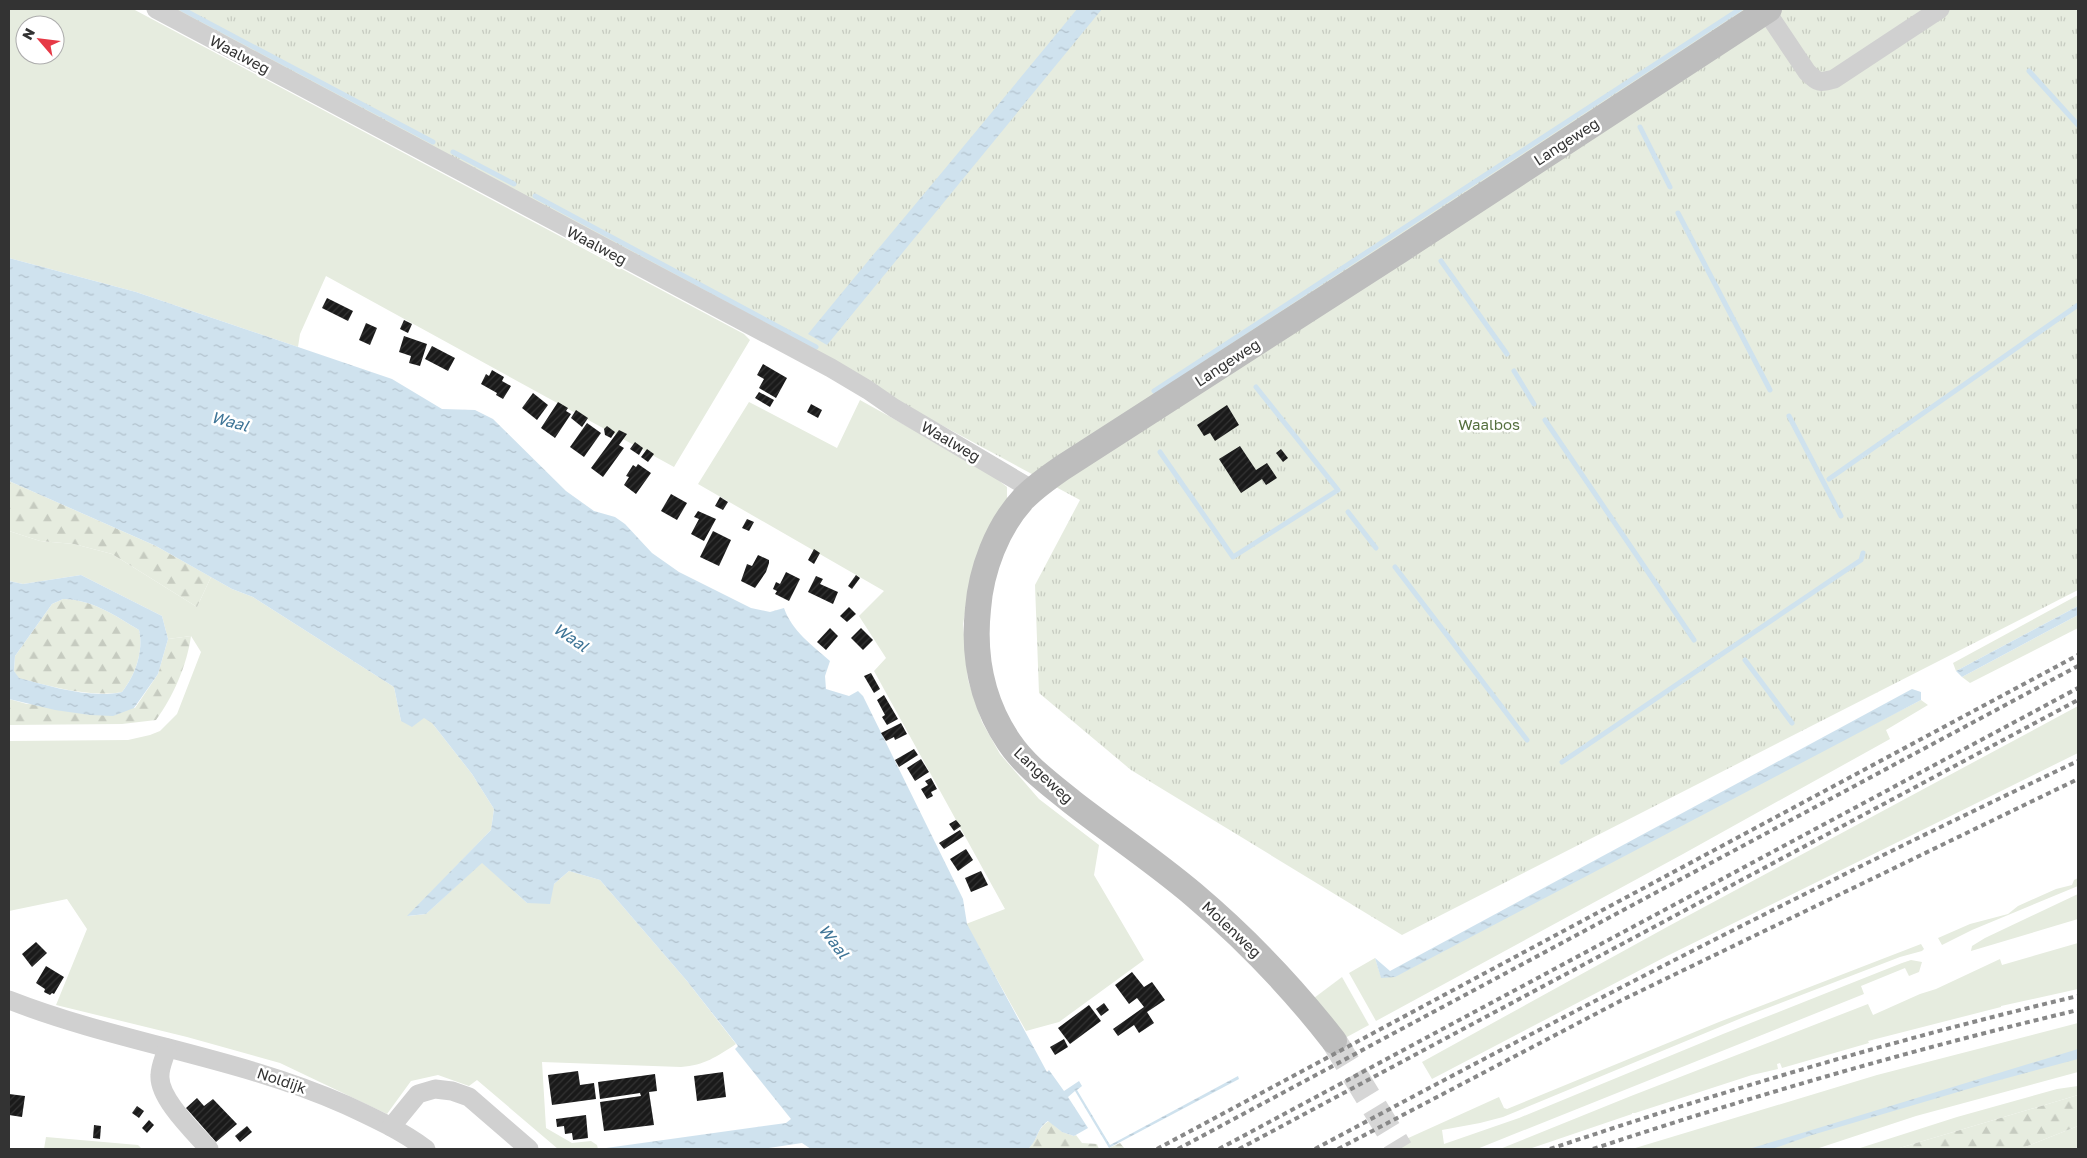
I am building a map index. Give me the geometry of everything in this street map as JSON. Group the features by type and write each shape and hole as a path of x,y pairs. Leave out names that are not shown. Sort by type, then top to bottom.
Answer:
{"main road":[{"name":"Langeweg","path":"1114,834 1054,788 1027,764 1009,742 992,712 982,685 977,656 976,626 979,596 987,564 999,536 1013,512 1033,490 1071,462 1407,246 1767,10"},
{"name":"Molenweg","path":"1114,834 1190,892 1242,938 1306,1005 1334,1041"}],"street":[{"name":"Waalweg","path":"156,9 831,368 894,408 1033,490"},
{"path":"1767,10 1807,72 1815,80 1821,82 1834,79 1940,9"},
{"name":"Noldijk","path":"9,1000 112,1034 222,1061 309,1089 392,1127 426,1149"},
{"path":"167,1048 160,1075 161,1088 166,1098 209,1149"},
{"path":"392,1127 418,1094 435,1089 469,1097 529,1149"}],"green space":[{"path":"9,9 133,9 744,334 750,340 674,467 326,276 300,334 298,347 136,292 9,258"},
{"name":"Waalbos","path":"172,9 2078,9 2078,590 1402,935 1131,770 1039,693 1035,585 1080,500"},
{"path":"860,400 987,471 1007,487 1007,499 973,572 963,624 968,680 982,722 1000,754 1039,799 1099,845 1094,875 1144,960 1059,1022 1026,1031 966,924 1005,909 874,671 886,658 859,616 884,591 698,484 749,402 837,448"},
{"path":"9,481 156,546 211,577 197,607 112,554 74,544 40,541 9,531"},
{"path":"9,531 40,541 74,544 112,554 197,607 211,577 232,589 253,597 394,687 401,721 424,717 432,723 472,774 494,809 491,830 408,916 426,914 482,862 527,903 569,871 600,880 687,981 736,1044 704,1062 681,1067 542,1062 546,1128 572,1143 591,1141 597,1145 598,1149 558,1149 477,1080 469,1086 438,1075 411,1081 387,1114 280,1063 187,1037 56,1005 87,929 67,899 9,911 9,741 128,740 160,731 177,714 201,652 191,636 168,639 162,616 81,575 23,584 9,581"},
{"path":"2078,595 2078,606 1956,671 1953,663"},
{"path":"63,599 93,605 139,630 140,646 137,663 131,679 122,692 84,692 56,688 18,678 14,671 15,656 52,604"},
{"path":"2078,615 2078,628 1970,683 1962,677"},
{"path":"191,636 178,680 156,720 122,724 9,725 9,699 27,704 135,708 158,674 168,639"},
{"path":"1921,700 1928,705 1886,730 1890,739 1376,1021 1349,973 1375,958 1381,977"},
{"path":"2078,706 2078,753 1667,956 1432,1079 1422,1062 1667,927"},
{"path":"2078,878 2078,886 1972,930 1942,945 1938,938 1970,924 2008,914 2018,906 2056,889 2072,885 2074,880"},
{"path":"2078,894 2078,919 1971,951 1972,946 1985,938"},
{"path":"2078,943 2078,989 2001,1006 1868,1041 1869,1043 1782,1068 1780,1063 1777,1064 1778,1069 1752,1075 1632,1113 1529,1149 1500,1149 1868,1004 1873,1015 1936,989 2000,959 2002,965"},
{"path":"1921,944 1924,949 1922,951 1900,957 1744,1017 1503,1117 1442,1130 1444,1144 1519,1118 1902,963 1911,960 1922,962 1919,972 1909,976 1905,968 1861,986 1864,994 1477,1149 1384,1149 1499,1097 1504,1108 1507,1109 1719,1022"},
{"path":"1342,977 1369,1025 1345,1038 1314,998"},
{"path":"2078,1023 2078,1072 1916,1116 1816,1149 1632,1149 1877,1075"},
{"path":"2078,1086 2078,1095 1896,1149 1857,1149 1957,1117 2057,1089"},
{"path":"2078,1095 2078,1126 2020,1149 1896,1149"},
{"path":"1049,1121 1062,1132 1076,1135 1082,1143 1097,1144 1099,1149 1028,1149 1042,1127"},
{"path":"2078,1126 2078,1149 2020,1149"},
{"path":"46,1137 138,1145 142,1149 44,1149"},
{"path":"1120,1143 1125,1149 1099,1149 1109,1148"}],"water":[{"path":"1077,9 1102,9 827,345 808,334 1010,90"},
{"name":"Waal","path":"9,258 136,292 392,379 442,409 475,410 493,419 566,491 594,511 615,517 625,524 652,553 679,572 751,608 770,612 784,608 797,631 830,661 825,676 826,689 849,696 858,691 863,696 963,899 967,924 1047,1072 1049,1070 1064,1091 1079,1081 1082,1086 1077,1090 1110,1145 1238,1076 1239,1079 1109,1148 1075,1091 1068,1097 1088,1128 1074,1136 1062,1132 1048,1121 1041,1127 1034,1142 1028,1149 811,1149 802,1143 762,1149 599,1149 786,1123 791,1119 735,1049 738,1046 687,981 600,880 569,871 554,884 550,904 527,903 482,863 426,914 407,916 491,830 494,809 472,774 432,723 424,718 412,727 401,721 394,687 253,597 232,589 156,546 9,481"},
{"path":"81,575 162,616 168,639 158,674 134,708 113,716 90,715 55,710 9,699 9,581 23,584","holes":["63,599 103,609 139,630 140,646 137,663 131,679 122,692 97,694 70,691 19,678 14,671 15,656 52,604"]},
{"path":"2078,606 2078,615 1962,677 1956,671"},
{"path":"1912,689 1921,692 1921,700 1395,977 1381,978 1375,958 1390,971"},
{"path":"2078,1049 2078,1059 1985,1084 1812,1135 1772,1149 1749,1149"}],"building":[{"path":"327,298 353,311 348,321 322,308"},
{"path":"404,320 412,324 408,333 400,329"},
{"path":"366,323 377,328 370,345 359,340"},
{"path":"404,336 427,344 420,366 409,363 411,356 399,352"},
{"path":"432,346 455,358 448,371 425,359"},
{"path":"763,364 787,378 776,398 759,388 764,379 757,375"},
{"path":"492,370 504,377 502,381 511,386 503,399 496,395 497,393 481,384 486,374 489,376"},
{"path":"759,392 774,400 770,407 755,398"},
{"path":"533,393 548,405 537,420 522,408"},
{"path":"558,402 568,408 566,411 571,414 555,438 541,428"},
{"path":"811,404 822,410 818,418 807,412"},
{"path":"1227,405 1239,425 1215,441 1210,433 1204,436 1197,425"},
{"path":"576,410 588,418 582,427 571,418"},
{"path":"587,423 601,433 584,457 570,447"},
{"path":"607,426 615,432 611,438 605,435 604,429"},
{"path":"619,430 627,434 619,445 624,448 603,477 591,468"},
{"path":"635,442 643,448 639,455 630,449"},
{"path":"1240,446 1256,470 1267,463 1277,478 1266,485 1262,479 1241,493 1219,459"},
{"path":"647,449 654,454 648,462 641,457"},
{"path":"1281,449 1288,458 1283,462 1276,453"},
{"path":"638,464 651,473 636,494 624,485 629,477 626,476 633,465 636,467"},
{"path":"671,494 687,503 677,520 661,511"},
{"path":"720,497 728,502 723,510 715,506"},
{"path":"698,511 716,519 704,541 691,534 699,519 694,517"},
{"path":"747,519 754,522 749,531 742,528"},
{"path":"713,531 731,540 719,566 700,557"},
{"path":"814,549 820,553 814,564 808,560"},
{"path":"758,555 769,560 769,563 766,572 755,588 741,581 747,564 752,566"},
{"path":"786,572 800,579 789,601 775,594 777,591 773,589 776,582 780,584"},
{"path":"856,575 860,578 852,589 848,586"},
{"path":"816,576 823,579 820,584 838,592 833,604 808,592"},
{"path":"849,607 856,614 847,622 840,616"},
{"path":"830,628 838,636 826,650 817,642"},
{"path":"861,628 873,640 863,650 851,638"},
{"path":"871,673 880,689 874,693 864,676"},
{"path":"884,695 898,719 887,725 882,717 885,715 877,700"},
{"path":"901,723 907,734 895,740 894,737 886,741 881,733"},
{"path":"914,749 918,755 899,767 895,760"},
{"path":"921,759 929,772 915,781 907,768"},
{"path":"931,778 937,789 931,792 933,796 927,799 921,789 928,785 925,781"},
{"path":"956,820 961,826 954,831 949,824"},
{"path":"960,830 964,836 944,849 939,843"},
{"path":"966,849 973,860 958,871 950,859"},
{"path":"981,871 988,885 971,892 965,878"},
{"path":"36,942 47,953 32,967 22,954"},
{"path":"46,966 64,977 54,994 50,995 44,992 45,989 36,983"},
{"path":"1132,972 1144,987 1152,982 1165,1000 1147,1012 1154,1023 1139,1033 1134,1025 1118,1036 1113,1029 1144,1007 1137,998 1129,1004 1115,985"},
{"path":"1104,1003 1109,1010 1101,1016 1096,1009"},
{"path":"1089,1005 1101,1021 1070,1044 1058,1028"},
{"path":"1064,1039 1068,1047 1055,1055 1050,1047"},
{"path":"578,1071 580,1085 594,1083 596,1099 552,1105 548,1075"},
{"path":"723,1072 726,1097 697,1101 694,1076"},
{"path":"655,1074 657,1091 649,1092 654,1125 604,1131 600,1102 641,1096 640,1093 600,1099 598,1082"},
{"path":"9,1094 25,1096 22,1117 9,1115"},
{"path":"197,1098 204,1106 213,1099 237,1124 216,1142 186,1108"},
{"path":"137,1106 144,1111 139,1118 132,1113"},
{"path":"586,1115 588,1138 573,1140 572,1133 565,1134 564,1126 557,1127 556,1119"},
{"path":"149,1120 154,1125 147,1133 142,1128"},
{"path":"94,1125 101,1126 100,1139 93,1138"},
{"path":"247,1126 252,1132 240,1142 235,1136"}],"waterway":[{"path":"182,9 433,142"},
{"path":"1154,391 1740,9"},
{"path":"2029,71 2078,125"},
{"path":"1640,127 1670,187"},
{"path":"453,152 514,184"},
{"path":"535,196 816,347"},
{"path":"1678,213 1770,390"},
{"path":"1441,261 1507,354"},
{"path":"1829,479 2078,305"},
{"path":"1514,371 1534,404"},
{"path":"1160,452 1233,557 1338,490 1256,387"},
{"path":"1789,416 1841,516"},
{"path":"1545,420 1694,640"},
{"path":"1348,512 1376,548"},
{"path":"1562,762 1861,560 1863,553"},
{"path":"1395,567 1527,740"},
{"path":"1745,660 1792,723"}],"tunnel":[{"path":"1334,1041 1400,1149"}],"railway":[{"path":"1157,1149 2078,655"},
{"path":"1178,1149 2078,666"},
{"path":"1219,1149 2078,688"},
{"path":"1239,1149 2078,700"},
{"path":"1315,1149 1694,950 1885,854 2078,761"},
{"path":"1338,1149 1624,999 2078,779"},
{"path":"1550,1149 1812,1066 1945,1029 2078,996"},
{"path":"1593,1149 1713,1110 1834,1074 2078,1010"}]}
